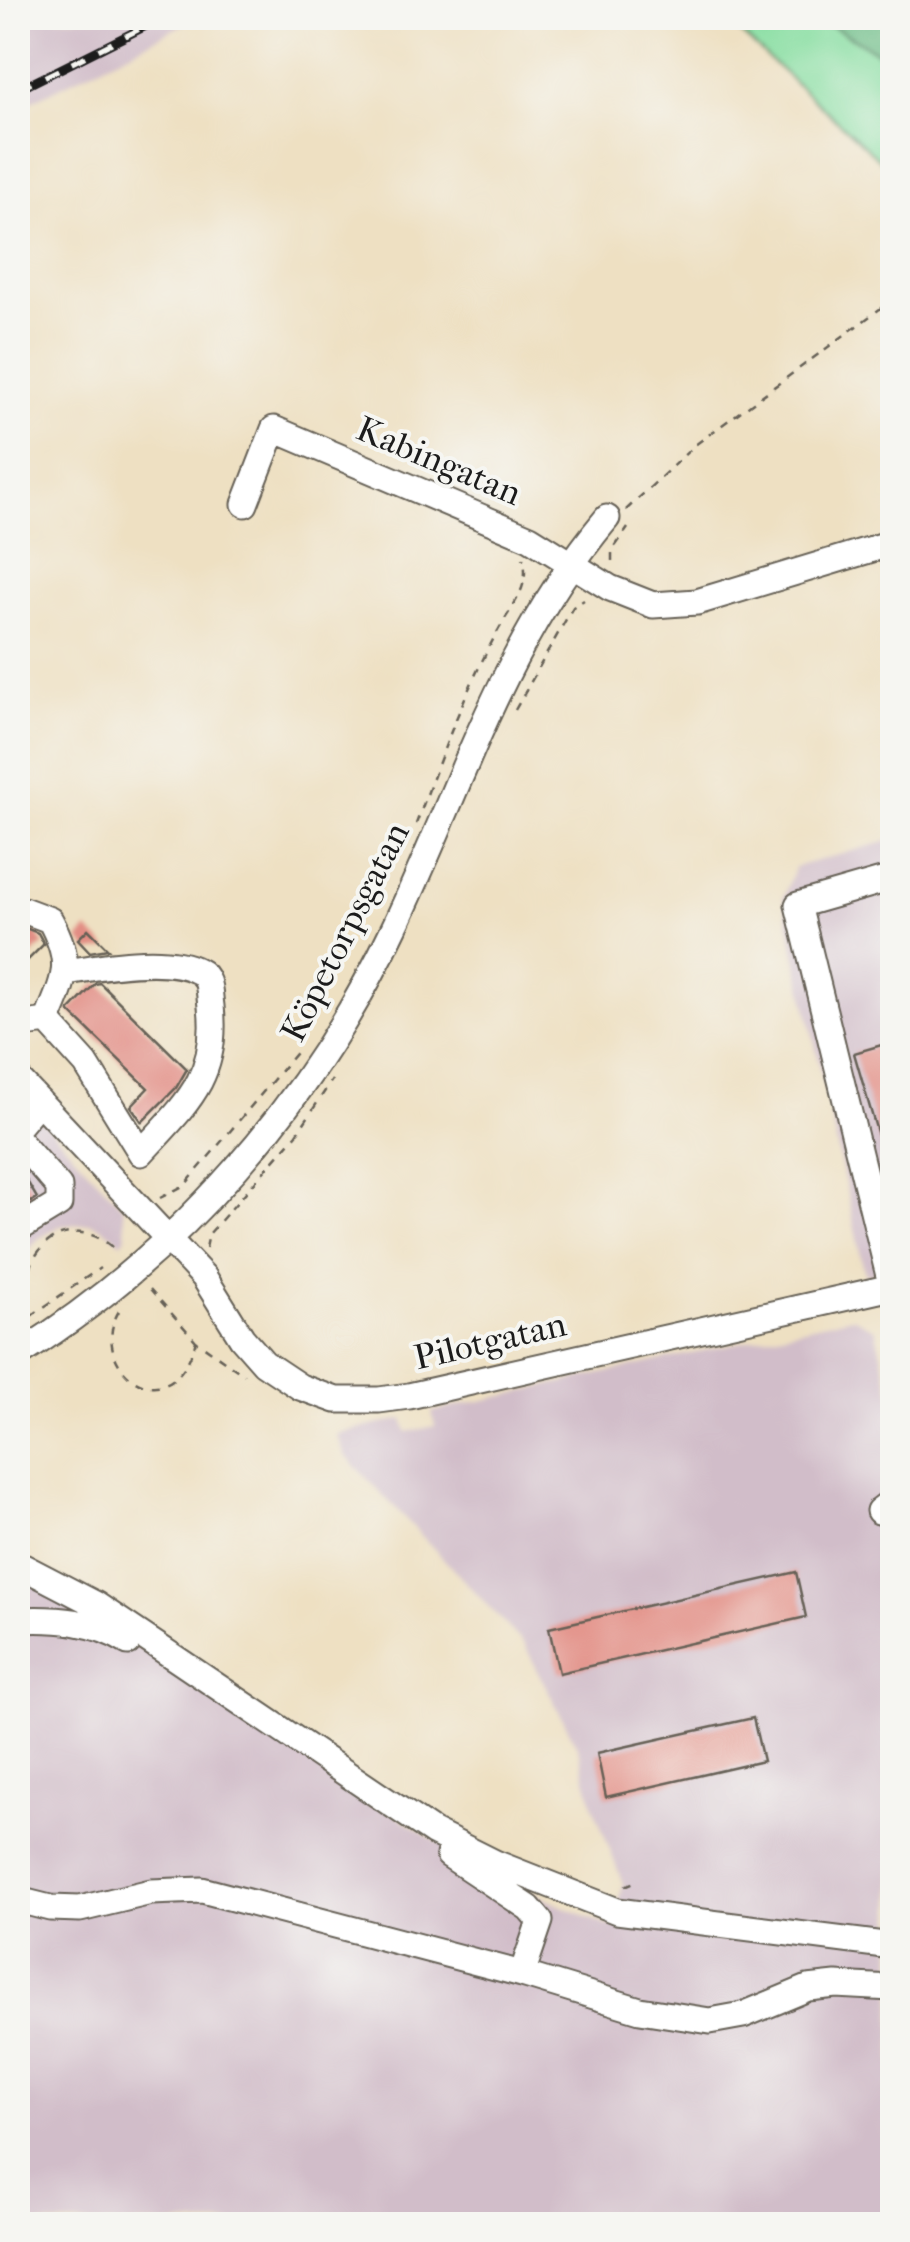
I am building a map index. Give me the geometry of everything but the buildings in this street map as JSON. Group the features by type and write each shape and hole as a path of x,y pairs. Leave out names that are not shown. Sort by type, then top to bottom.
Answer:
{"street":[{"name":"Kabingatan","path":"245,504 274,429 530,538 627,596 653,605 698,602 892,543"},
{"name":"Köpetorpsgatan","path":"18,1355 125,1277 220,1187 276,1122 340,1030 395,927 492,700 518,649 572,563 607,518"},
{"path":"892,878 798,905 892,1287"},
{"path":"18,908 50,920 64,946 67,972 47,1021"},
{"path":"47,1021 86,1064 142,1153 179,1114 203,1080 214,1033 208,980 198,970 157,963 118,963 67,972"},
{"path":"18,1025 47,1021"},
{"name":"Pilotgatan","path":"18,1079 204,1277 242,1338 264,1363 300,1387 336,1400 409,1396 892,1287"},
{"path":"18,1126 39,1101"},
{"path":"18,1140 59,1187 60,1204 18,1229"},
{"path":"18,1564 95,1604 433,1832 554,1887 617,1911 892,1946"},
{"path":"18,1620 67,1621 96,1626 120,1636 529,1908 540,1920"},
{"path":"522,1974 554,1887"},
{"path":"18,1900 50,1908 80,1909 151,1892 202,1890 522,1974 640,2010 710,2021 743,2016 808,1988 892,1988"}],"path":[{"path":"607,518 619,516 695,445 892,300"},
{"path":"416,824 460,706 526,585 523,551 530,538"},
{"path":"144,1214 159,1198 185,1185 305,1041"},
{"path":"18,1300 37,1254 60,1236 86,1232 97,1235 116,1250"},
{"path":"116,1257 128,1247"},
{"path":"18,1326 104,1266"},
{"path":"137,1293 151,1281"},
{"path":"150,1289 196,1341 241,1373 258,1380"},
{"path":"124,1304 112,1324 112,1345 121,1369 136,1382 157,1386 177,1379 185,1370 196,1341"},
{"path":"625,1886 637,1881"}],"shaded area":[{"path":"18,18 196,18 18,108"},
{"path":"892,840 892,1266 865,1276 783,898 795,867"},
{"path":"18,1095 123,1207 126,1237 122,1243 90,1223 60,1226 28,1250 18,1282"},
{"path":"852,1317 875,1329 892,1398 892,2224 18,2224 18,1574 94,1611 429,1837 548,1900 613,1928 623,1884 593,1806 578,1748 524,1644 345,1455 337,1434 403,1419 407,1432 435,1426 432,1412"}],"green space":[{"path":"724,18 892,18 892,61 832,26"},
{"path":"727,21 832,26 892,61 892,171"}],"railway":[{"path":"18,90 162,18"}]}
